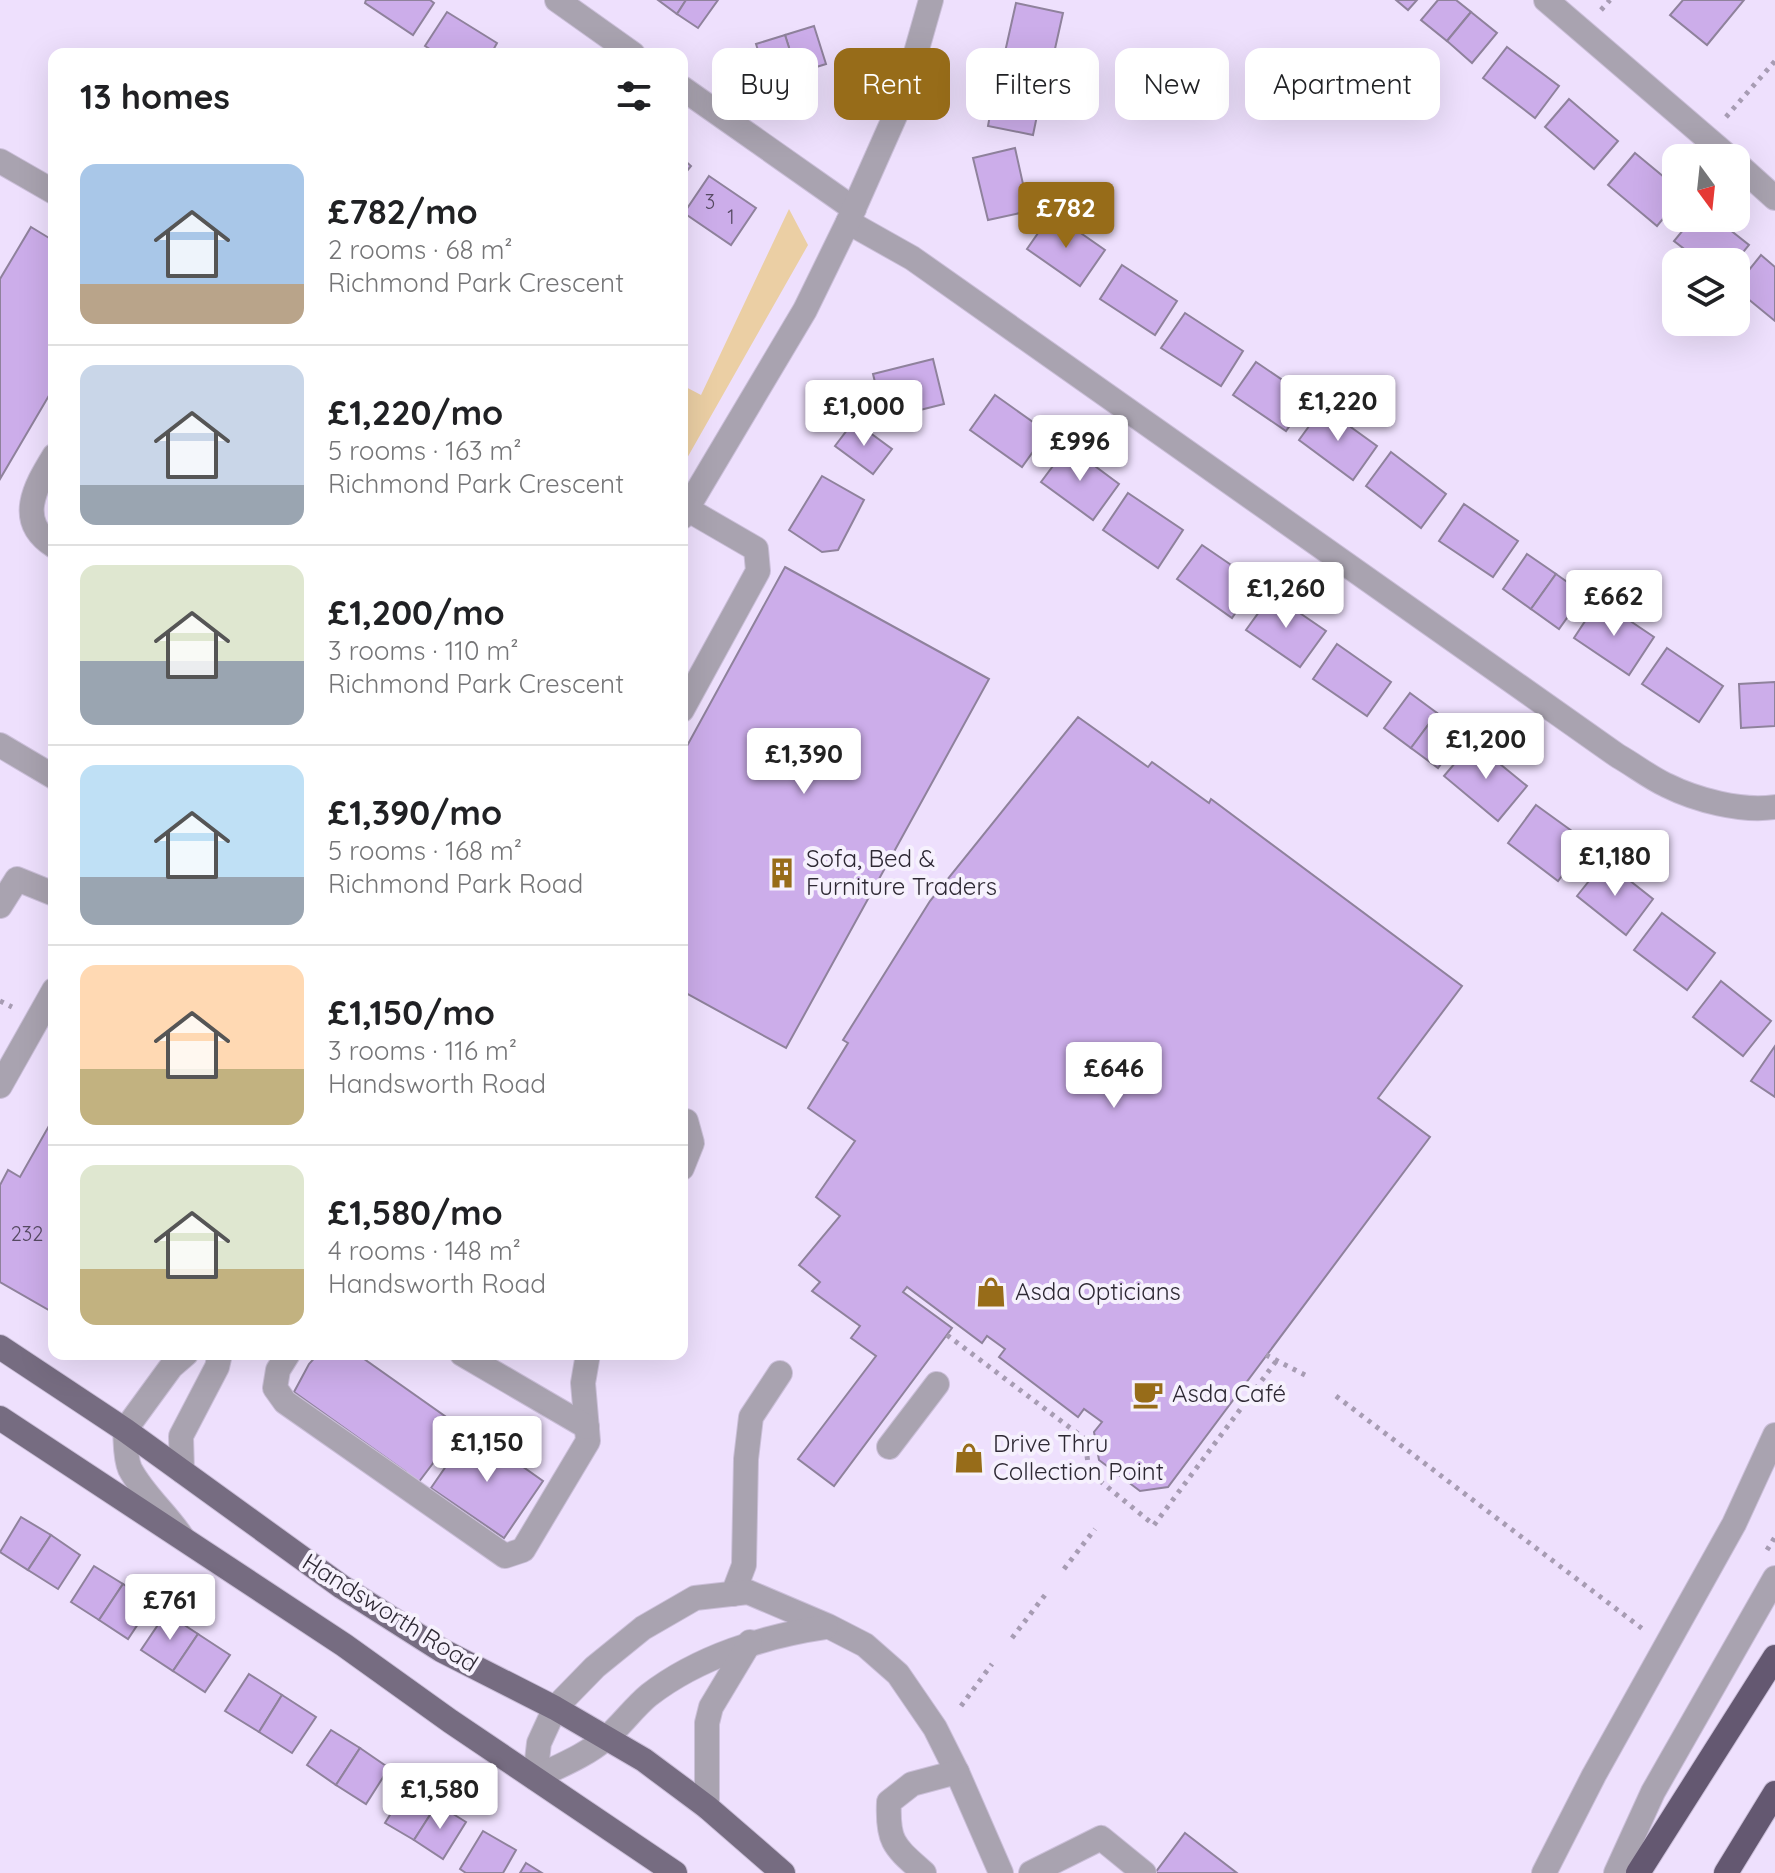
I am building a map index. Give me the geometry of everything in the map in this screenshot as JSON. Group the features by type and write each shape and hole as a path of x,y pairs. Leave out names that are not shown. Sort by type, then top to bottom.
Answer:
{"highway":[{"path":"1638,1873 1775,1657"},
{"path":"1726,1873 1775,1793"}],"main road":[{"name":"Handsworth Road","path":"0,1347 125,1430 367,1603 441,1650 555,1708 644,1760 707,1807 783,1873"},
{"name":"Handsworth Road","path":"0,1418 344,1645 675,1873"}],"street":[{"path":"557,0 625,48"},
{"path":"688,506 805,310 851,216 903,98 931,0"},
{"path":"1546,0 1715,144"},
{"path":"688,93 851,216 1618,756 1666,786 1717,802 1765,809 1775,807"},
{"path":"0,161 48,189"},
{"path":"1750,176 1775,198"},
{"path":"48,467 31,499 33,525 48,540"},
{"path":"688,515 756,549 758,571 688,699"},
{"path":"0,745 48,773"},
{"path":"0,906 17,879 48,892"},
{"path":"0,1086 48,1001"},
{"path":"688,1128 692,1143 688,1153"},
{"path":"179,1360 125,1430 129,1467 182,1537"},
{"path":"182,1471 181,1436 219,1360"},
{"path":"284,1360 278,1370 275,1388 285,1402 505,1556 523,1550 588,1441 583,1383 587,1360"},
{"path":"472,1360 587,1427"},
{"path":"733,1594 744,1565 746,1459 751,1417 780,1373"},
{"path":"889,1447 937,1384"},
{"path":"1544,1873 1594,1775 1734,1524 1772,1442"},
{"path":"1616,1873 1653,1792 1775,1578"},
{"path":"535,1778 539,1743 555,1708 595,1667 643,1628 695,1598 748,1592 865,1645 898,1674 935,1728 1001,1873"},
{"path":"535,1778 588,1752 646,1697 667,1682 750,1642 828,1626"},
{"path":"707,1807 707,1723 711,1707 750,1642"},
{"path":"924,1873 897,1849 888,1828 889,1802 912,1784 957,1772"},
{"path":"1031,1873 1101,1838 1144,1873"}],"path":[{"path":"1708,138 1775,61"},
{"path":"947,1335 1085,1439 1089,1472 1154,1525 1277,1360"},
{"path":"1266,1355 1305,1375"},
{"path":"1336,1396 1651,1635"},
{"path":"1064,1569 1095,1529"},
{"path":"1012,1638 1045,1595"},
{"path":"961,1706 992,1664"}],"shaded area":[{"path":"789,209 808,245 688,456 688,388 701,395"}],"building":[{"path":"366,0 430,0 434,3 413,35 365,3"},
{"path":"658,0 686,0 677,14"},
{"path":"686,0 718,0 698,28 677,14"},
{"path":"1396,0 1417,0 1408,10"},
{"path":"1438,0 1456,0 1471,12 1447,41 1421,20"},
{"path":"1683,0 1744,0 1707,45 1670,15"},
{"path":"1016,3 1063,13 1055,48 1006,48"},
{"path":"447,12 497,43 494,48 425,46"},
{"path":"1471,12 1497,33 1472,63 1447,41"},
{"path":"814,26 826,64 818,66 818,48 789,48 785,35"},
{"path":"785,35 789,48 757,48 756,44"},
{"path":"1507,47 1559,86 1535,118 1483,78"},
{"path":"1569,99 1618,141 1594,169 1545,127"},
{"path":"989,120 1036,120 1033,135 988,126"},
{"path":"1015,148 1029,211 988,220 973,158"},
{"path":"1635,153 1662,175 1662,220 1657,226 1608,185"},
{"path":"709,176 756,208 731,245 688,216 688,207"},
{"path":"1052,213 1105,250 1080,286 1027,249"},
{"path":"31,227 48,237 48,397 0,479 0,279"},
{"path":"1681,232 1733,232 1749,245 1747,248 1683,248 1674,241"},
{"path":"1761,255 1775,267 1775,321 1750,300 1750,269"},
{"path":"1122,265 1177,301 1155,335 1100,299"},
{"path":"1185,313 1243,351 1221,386 1161,348"},
{"path":"933,359 944,404 884,419 873,374"},
{"path":"1256,362 1309,398 1286,431 1233,395"},
{"path":"995,395 1047,432 1022,467 970,430"},
{"path":"1323,407 1377,446 1353,480 1299,440"},
{"path":"854,421 892,449 873,474 835,446"},
{"path":"1068,446 1119,484 1093,520 1041,482"},
{"path":"1391,452 1446,494 1421,528 1366,486"},
{"path":"822,476 864,500 838,550 822,552 789,530"},
{"path":"1128,493 1183,530 1158,568 1103,530"},
{"path":"1464,504 1518,541 1493,577 1439,541"},
{"path":"1202,545 1256,582 1232,618 1177,579"},
{"path":"1527,554 1556,574 1531,609 1503,589"},
{"name":"Sofa, Bed & Furniture Traders","path":"785,567 989,679 786,1048 688,994 688,744"},
{"path":"1556,574 1584,594 1559,629 1531,609"},
{"path":"1272,594 1326,631 1300,667 1246,630"},
{"path":"1599,600 1654,637 1629,675 1574,638"},
{"path":"1337,644 1391,682 1367,716 1313,679"},
{"path":"1667,648 1723,686 1699,722 1642,684"},
{"path":"1775,682 1775,726 1741,728 1739,684"},
{"path":"1410,693 1437,713 1411,748 1384,728"},
{"path":"1437,713 1464,733 1438,768 1411,748"},
{"path":"1078,717 1148,767 1152,762 1209,803 1211,799 1462,986 1378,1098 1430,1137 1168,1487 1140,1491 1099,1460 1094,1432 1102,1422 1084,1409 1078,1417 999,1357 1005,1349 987,1336 982,1343 907,1287 903,1292 952,1328 834,1486 798,1459 876,1356 851,1338 860,1326 812,1291 820,1282 799,1265 840,1216 816,1197 855,1141 808,1108 848,1043 843,1040 930,901"},
{"path":"1473,742 1527,786 1498,821 1444,776"},
{"path":"1536,805 1587,842 1558,881 1508,843"},
{"path":"1605,861 1653,899 1626,935 1577,896"},
{"path":"1662,913 1715,953 1687,990 1634,950"},
{"path":"1721,981 1771,1021 1743,1056 1693,1017"},
{"path":"1775,1046 1775,1097 1751,1081"},
{"path":"48,1128 48,1310 0,1282 0,1185 8,1170 20,1177"},
{"path":"313,1360 365,1360 449,1419 437,1434 449,1442 415,1487 406,1472 294,1392"},
{"path":"471,1430 543,1481 504,1538 431,1488"},
{"path":"21,1517 51,1535 28,1570 0,1552"},
{"path":"51,1535 80,1555 58,1589 28,1570"},
{"path":"94,1566 123,1584 99,1620 71,1602"},
{"path":"123,1584 152,1603 128,1639 99,1620"},
{"path":"166,1613 198,1634 173,1671 141,1650"},
{"path":"198,1634 230,1655 205,1692 173,1671"},
{"path":"249,1674 282,1695 259,1732 225,1711"},
{"path":"282,1695 316,1717 292,1753 259,1732"},
{"path":"331,1730 360,1748 336,1785 307,1765"},
{"path":"360,1748 389,1768 366,1804 336,1785"},
{"path":"408,1786 437,1804 414,1840 385,1823"},
{"path":"437,1804 466,1822 443,1859 414,1840"},
{"path":"483,1831 516,1850 503,1873 466,1873 460,1869"},
{"path":"1185,1833 1237,1873 1155,1873"},
{"path":"526,1863 542,1873 520,1873"}],"place":[{"name":"Sofa, Bed & Furniture Traders","path":"782,873"},
{"name":"Asda Opticians","path":"991,1292"},
{"name":"Asda Café","path":"1148,1394"},
{"name":"Drive Thru Collection Point","path":"969,1458"}]}
